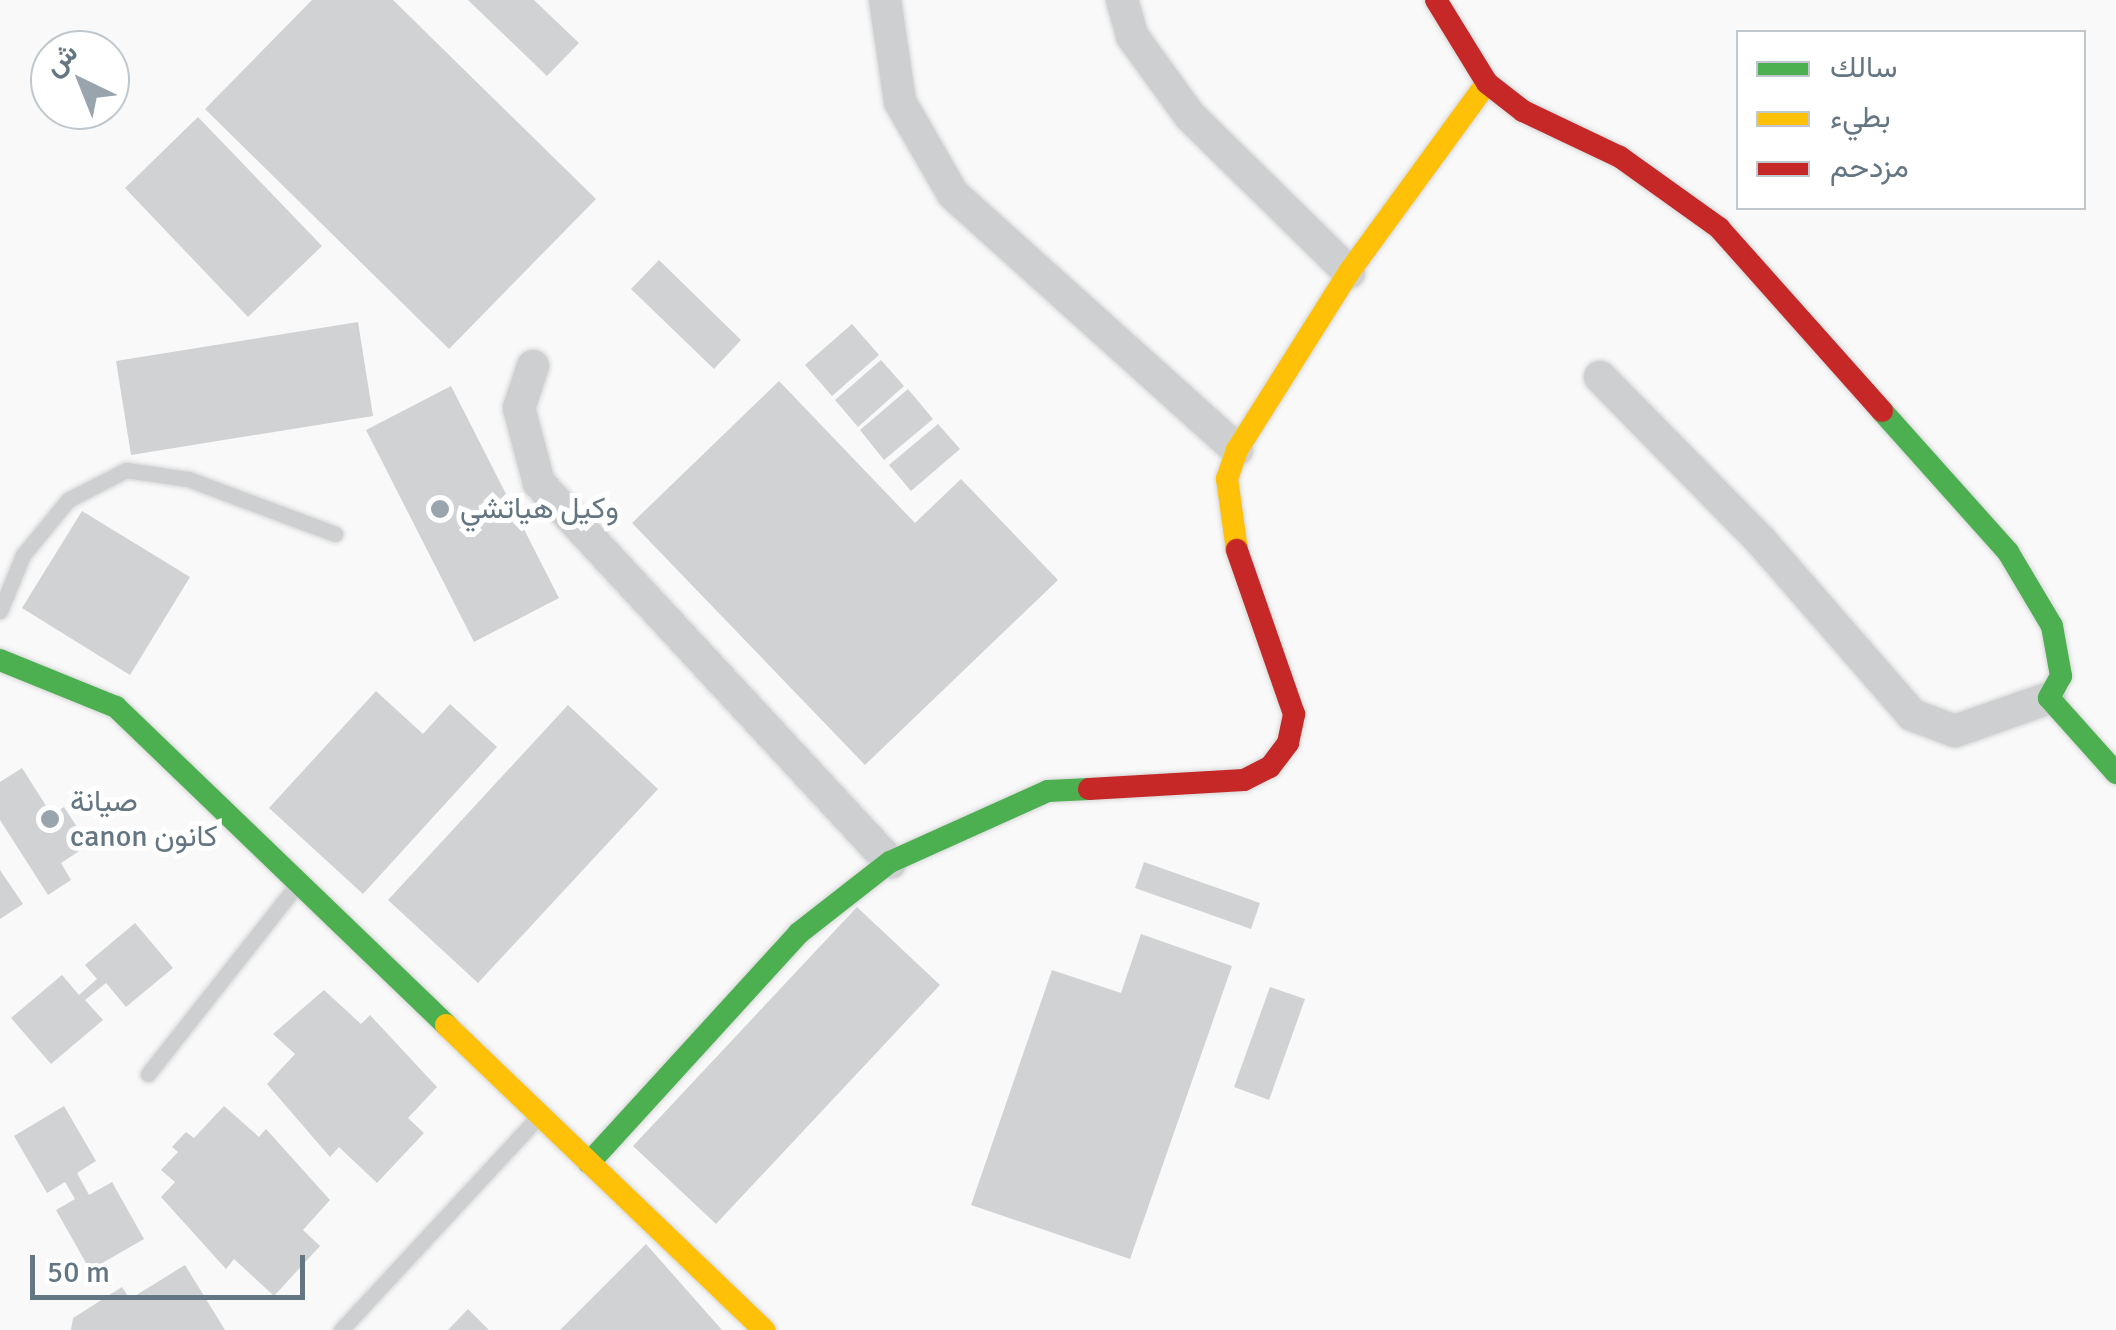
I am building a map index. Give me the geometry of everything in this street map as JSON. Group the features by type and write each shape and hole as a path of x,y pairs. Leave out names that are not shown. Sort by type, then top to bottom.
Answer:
{"street":[{"path":"885,0 900,102 953,194 1237,450"},
{"path":"1122,0 1132,36 1190,116 1349,272"},
{"path":"1436,0 1487,83 1523,111 1672,190 1761,274 2008,552 2052,626 2061,676 2048,698 1955,731 1912,715 1760,541 1600,377"},
{"path":"589,1163 799,933 890,862 1048,791 1244,780 1270,766 1288,743 1294,714 1226,511 1237,450 1349,272 1487,83"},
{"path":"533,366 518,408 539,483 890,862"},
{"path":"0,660 116,707 295,887 764,1330"},
{"path":"2048,698 2116,772"}],"lane":[{"path":"0,611 23,555 68,500 126,470 188,479 335,534"},
{"path":"148,1074 295,887"},
{"path":"341,1330 539,1115"}],"building":[{"path":"312,0 393,0 596,199 449,349 205,109"},
{"path":"468,0 534,0 579,43 547,76"},
{"path":"198,117 322,246 248,317 125,188"},
{"path":"659,260 741,340 714,369 631,289"},
{"path":"358,322 373,416 131,455 116,361"},
{"path":"852,324 879,355 832,396 805,365"},
{"path":"881,360 904,386 858,427 835,400"},
{"path":"779,381 915,523 961,479 1058,580 865,765 632,523"},
{"path":"451,386 559,598 474,642 366,430"},
{"path":"908,389 933,419 884,460 860,430"},
{"path":"938,424 960,449 911,491 889,465"},
{"path":"82,511 190,577 130,675 22,608"},
{"path":"376,691 423,734 450,704 497,747 363,894 269,808"},
{"path":"568,705 658,789 478,983 388,900"},
{"path":"22,768 52,815 64,807 77,827 69,832 81,850 61,863 71,880 48,895 0,820 0,782"},
{"path":"1144,862 1260,903 1251,929 1135,888"},
{"path":"0,870 23,904 0,919"},
{"path":"857,907 940,985 716,1224 633,1146"},
{"path":"135,923 173,968 126,1007 106,983 85,1000 103,1020 51,1064 11,1018 62,975 79,995 97,979 85,965"},
{"path":"1141,934 1232,966 1130,1259 971,1205 1052,970 1121,993"},
{"path":"1270,987 1305,999 1269,1100 1234,1087"},
{"path":"324,990 361,1024 370,1015 437,1087 408,1118 424,1133 377,1183 339,1147 330,1157 267,1084 295,1054 273,1034"},
{"path":"64,1106 96,1161 77,1173 89,1195 112,1182 144,1239 90,1270 56,1210 75,1199 65,1182 47,1193 14,1136"},
{"path":"224,1106 259,1137 266,1129 330,1200 303,1230 320,1246 274,1296 234,1259 226,1269 161,1197 175,1182 161,1170 178,1152 172,1147 186,1132 194,1138"},
{"path":"646,1244 722,1330 560,1330"},
{"path":"185,1265 225,1330 71,1330 73,1318 122,1287 130,1299"},
{"path":"468,1309 489,1330 448,1330"}],"traffic: fast":[{"path":"1882,411 2008,552 2052,626 2061,676 2049,698 2116,773"},
{"path":"0,660 116,707 446,1025"},
{"path":"589,1163 799,933 890,862 1048,791 1089,789"}],"traffic: slow":[{"path":"1237,550 1227,479 1237,450 1349,272 1487,83"},
{"path":"446,1025 764,1330"}],"traffic: jam":[{"path":"1436,0 1487,83 1523,111 1620,157 1719,228 1882,411"},
{"path":"1089,789 1244,780 1270,767 1288,743 1294,714 1237,550"}],"place":[{"name":"وكيل هياتشي","path":"440,509"},
{"name":"صيانة canon كانون","path":"50,819"}]}
